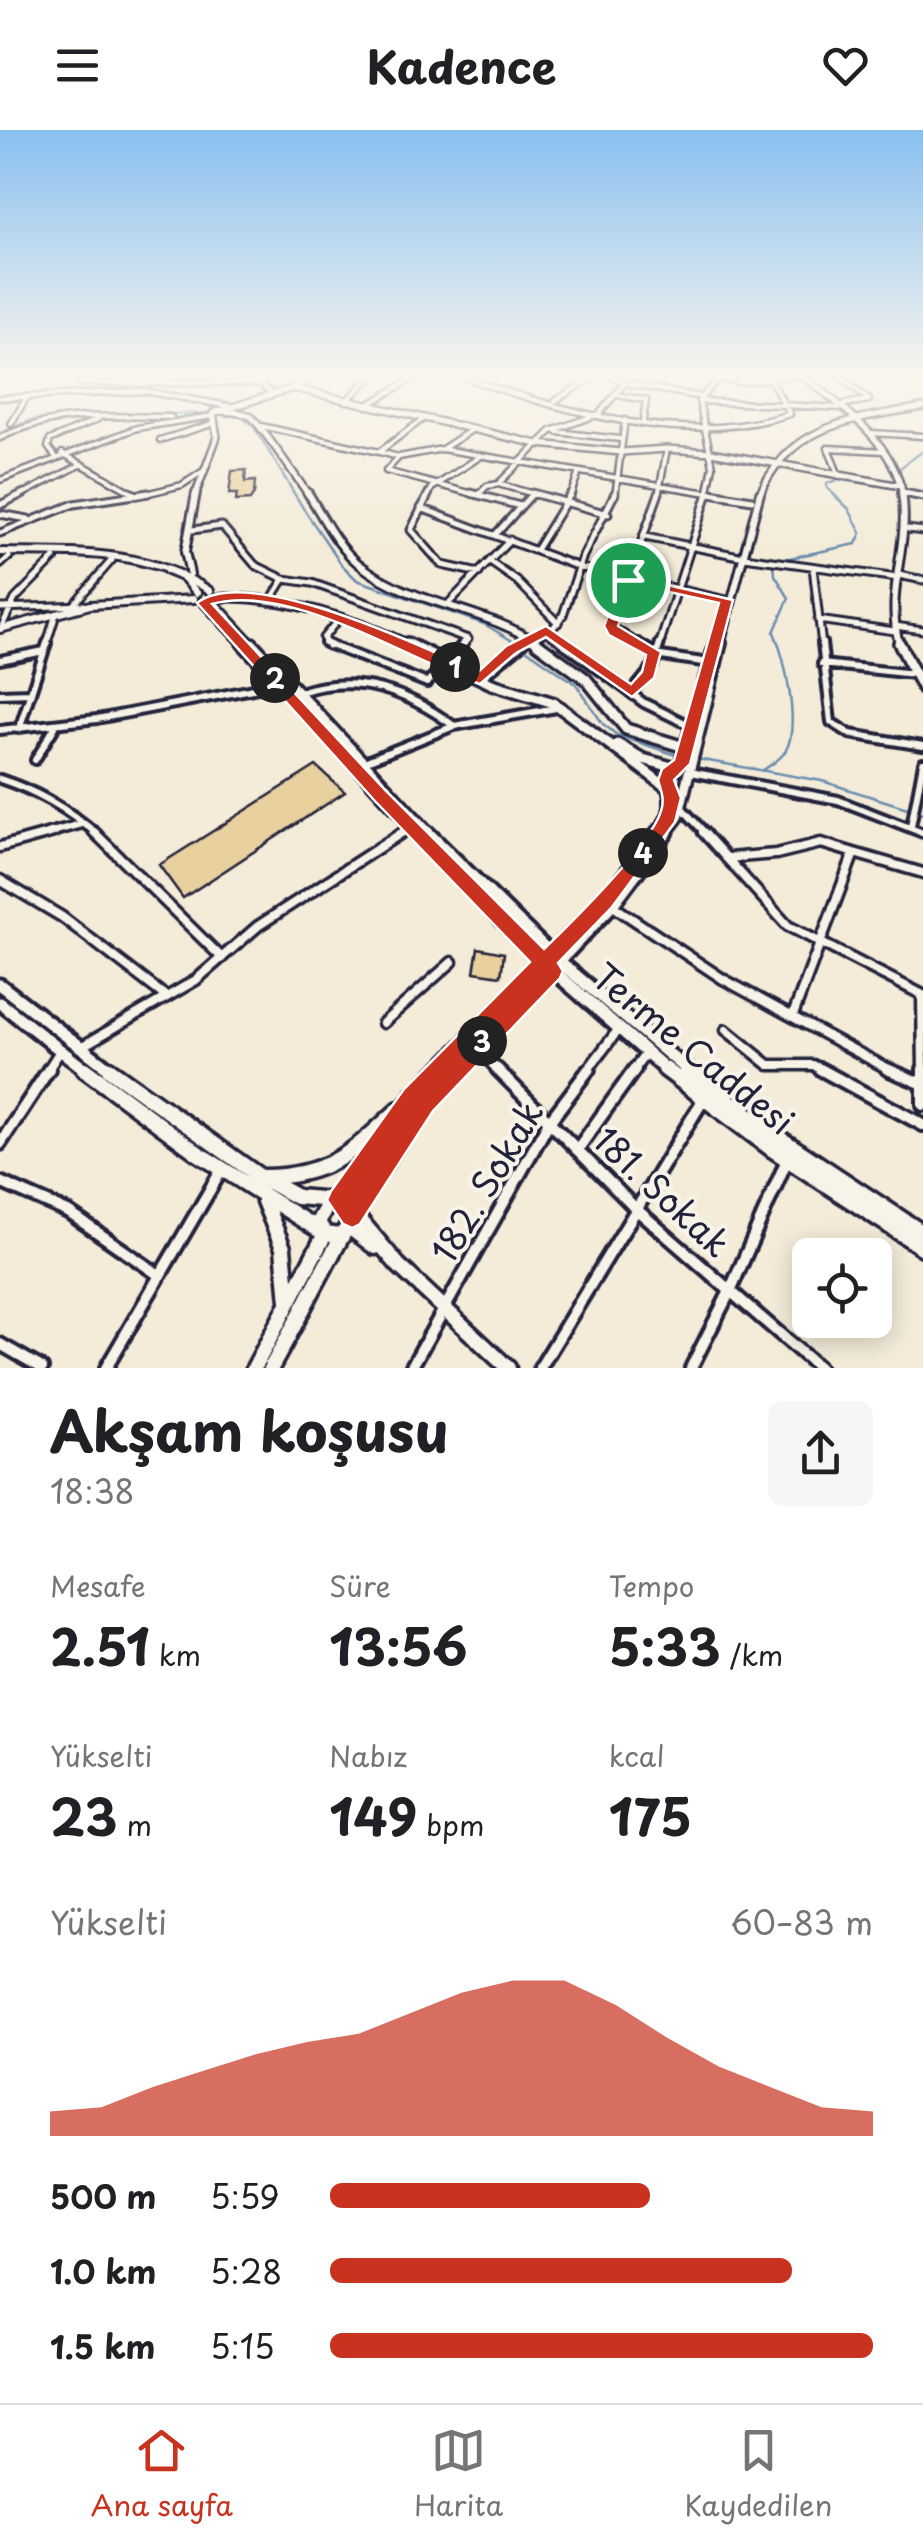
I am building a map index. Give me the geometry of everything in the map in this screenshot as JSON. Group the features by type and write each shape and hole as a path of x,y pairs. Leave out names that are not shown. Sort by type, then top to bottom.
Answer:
{"main road":[{"path":"206,597 190,574 185,556 196,492 217,433"},
{"path":"265,433 350,556 383,580 506,622 591,684 626,729 690,749"},
{"path":"479,433 538,444 621,452 711,452 902,489"},
{"path":"696,728 752,500 770,461 814,433"},
{"path":"871,434 902,489 908,529 894,628 912,674 923,689"},
{"path":"259,1176 293,1179 336,1164 412,1097 612,905 682,802 690,749 770,461"},
{"path":"3,555 109,556 154,562 190,574"},
{"path":"3,555 112,560 172,573 206,597"},
{"path":"0,629 90,605 206,597 270,600 377,632 480,679 563,707 640,763 682,802"},
{"name":"Terme Caddesi","path":"206,597 410,827 619,1029 703,1100 786,1162 923,1248"},
{"name":"Terme Caddesi","path":"206,597 300,692 552,963 750,1121 923,1232"},
{"path":"650,776 657,762"},
{"path":"640,763 686,768"},
{"path":"0,1004 263,1198 325,1234 340,1236 408,1124 606,901 669,817 672,804 668,774 686,768"},
{"path":"0,985 259,1176 297,1197 348,1205 350,1221 272,1368"},
{"path":"325,1234 318,1222 412,1097"},
{"path":"263,1198 274,1218 288,1267 288,1307"},
{"path":"350,1221 508,1368"},
{"path":"254,1368 325,1234"}],"street":[{"path":"67,433 50,440 48,447 82,464 105,482 138,495"},
{"path":"107,433 112,436"},
{"path":"0,480 124,433"},
{"path":"160,440 177,433"},
{"path":"297,433 400,457 442,449 752,500"},
{"path":"379,452 405,433"},
{"path":"442,449 467,433"},
{"path":"498,484 549,433"},
{"path":"566,433 620,439"},
{"path":"480,679 511,650 558,624 573,594 579,566 608,514 620,481 622,433"},
{"path":"632,692 649,674 708,494 713,466 707,433"},
{"path":"871,434 923,436"},
{"path":"839,476 828,448 883,451"},
{"path":"667,449 664,487 611,626 614,632 654,654 710,663"},
{"path":"480,573 449,568 411,530 436,486 482,456"},
{"path":"400,457 386,471 520,506"},
{"path":"0,505 82,464"},
{"path":"0,533 74,504 185,484 205,470"},
{"path":"536,550 567,503 578,474"},
{"path":"477,496 487,486 498,484 608,514"},
{"path":"902,489 923,496"},
{"path":"496,535 532,494"},
{"path":"421,508 579,566 727,600"},
{"path":"0,514 30,520"},
{"path":"192,530 222,526 248,562 263,573 312,583 361,604 468,639 427,683 326,645 323,638 337,621"},
{"path":"908,529 923,531"},
{"path":"645,537 741,557 923,580"},
{"path":"449,603 510,540"},
{"path":"0,565 3,555"},
{"path":"0,629 10,608 54,558"},
{"path":"72,606 112,560"},
{"path":"490,562 511,572 524,592 558,624"},
{"path":"812,567 831,722 838,730 923,746"},
{"path":"270,600 284,579"},
{"path":"0,608 90,605"},
{"path":"19,730 56,612"},
{"path":"818,620 923,630"},
{"path":"546,631 656,712 696,728"},
{"path":"0,660 44,652"},
{"path":"822,664 923,675"},
{"path":"300,692 325,683 382,688 419,702 454,726"},
{"path":"0,730 55,726 280,684"},
{"path":"0,694 31,693"},
{"path":"364,762 454,726 563,707"},
{"path":"35,760 55,726"},
{"path":"911,826 923,763"},
{"path":"686,768 818,793 923,833"},
{"path":"0,780 28,787 115,850 222,958"},
{"path":"682,802 788,926 922,995 923,1105"},
{"path":"0,847 82,824"},
{"path":"82,1047 196,980 258,926 410,827"},
{"path":"727,858 776,854 821,843 923,873"},
{"path":"793,1015 854,853"},
{"path":"0,880 62,918 165,996"},
{"path":"612,905 723,979 922,1084"},
{"path":"383,1023 452,962"},
{"name":"182. Sokak","path":"411,1368 550,1122 619,1029"},
{"path":"726,1030 769,1065 813,1065 923,1124"},
{"name":"181. Sokak","path":"475,1047 636,1209 819,1368"},
{"path":"0,1144 60,1051"},
{"path":"577,1150 647,1052"},
{"path":"540,1368 703,1100"},
{"path":"691,1368 730,1291 786,1162"},
{"path":"106,1368 222,1170"},
{"path":"0,1182 68,1212 159,1276"},
{"path":"0,1344 42,1368"}],"building":[{"path":"246,470 245,482 255,481 254,494 250,500 236,501 237,494 229,494 232,471"},
{"path":"316,766 345,792 183,898 159,865"},
{"path":"478,948 504,953 501,976 474,972"}],"waterway":[{"path":"257,433 303,508 341,564 357,580 484,624 516,643"},
{"path":"763,771 784,753 792,725 786,674 774,632 789,598 775,575 774,565 785,559 856,544 861,533 849,509 827,488 827,483 838,480 902,488 900,468 923,451"},
{"path":"523,647 576,684 603,724 617,735 676,755"},
{"path":"697,759 763,771"},
{"path":"763,771 822,781 923,813"}],"route":[{"path":"628,580 611,626 614,632 654,652 649,674 632,692 546,631 511,650 480,679 404,642 286,602 245,596 214,598 204,603 380,796 544,963 553,971 475,1047 425,1103 352,1215 348,1205 340,1200 412,1097 467,1038 544,963 606,901 669,817 672,798 666,780 682,764 727,600 628,580"}]}
